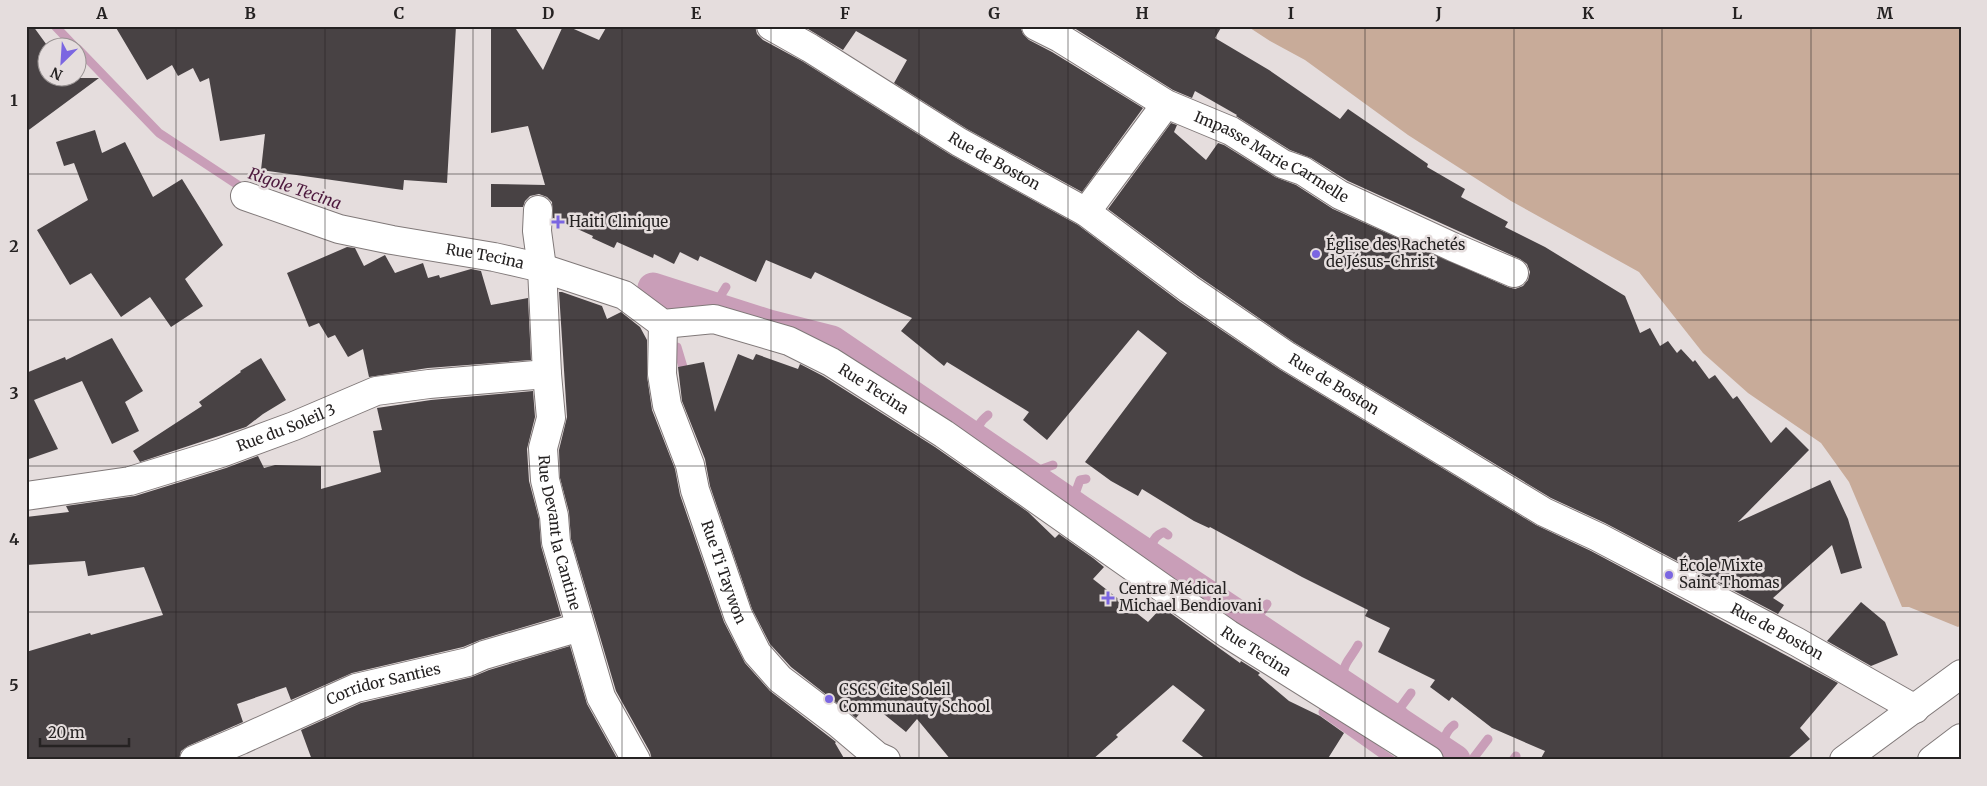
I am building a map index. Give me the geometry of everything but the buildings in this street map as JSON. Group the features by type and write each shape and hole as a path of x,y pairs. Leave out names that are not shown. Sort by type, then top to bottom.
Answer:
{"street":[{"name":"Rue de Boston","path":"771,26 810,48 959,142 1086,212 1189,289 1287,356 1544,512 1598,537 1797,642 1915,709"},
{"name":"Impasse Marie Carmelle","path":"1036,26 1060,38 1166,104 1232,131 1284,164 1303,171 1340,195 1514,273"},
{"path":"1086,212 1166,104"},
{"name":"Rue Tecina","path":"244,196 339,229 494,257 624,296 663,324 714,319 789,341 831,362 944,434 1228,634 1429,760"},
{"name":"Rue Devant la Cantine","path":"538,221 551,418 543,448 545,480 554,516 556,542 600,697 636,760"},
{"name":"Rue Ti Taywon","path":"663,324 662,374 667,405 690,465 695,490 738,615 757,653 780,679 838,723 877,756 886,760"},
{"name":"Rue du Soleil 3","path":"26,496 130,481 221,453 294,426 376,391 429,384 547,374"},
{"name":"Corridor Santies","path":"194,760 356,688 468,662 484,655 580,627"},
{"path":"1844,760 1961,674"},
{"path":"1932,760 1961,738"}],"shaded area":[{"path":"1247,26 1961,26 1961,625 1958,627 1909,607 1902,607 1849,482 1821,443 1748,393 1703,353 1639,272 1511,201 1408,135 1305,60"}],"waterway":[{"name":"Rigole Tecina","path":"55,26 66,38"},
{"name":"Rigole Tecina","path":"88,59 159,133 247,191"},
{"path":"722,310 718,300 726,287"},
{"path":"653,288 769,325 832,341 1081,511 1455,760"},
{"path":"654,314 664,301 673,294"},
{"path":"676,320 684,299"},
{"path":"677,347 683,367"},
{"path":"975,440 978,426 988,415"},
{"path":"1039,483 1042,469 1053,465"},
{"path":"1081,511 1075,494 1080,480 1086,479"},
{"path":"1155,561 1152,544 1159,534 1164,532 1168,535"},
{"path":"1263,631 1260,614 1267,604"},
{"path":"1345,686 1344,672 1346,663 1358,645"},
{"path":"1410,729 1405,714 1400,708 1411,693"},
{"path":"1323,712 1391,760"},
{"path":"1445,753 1445,738 1448,730 1454,725"},
{"path":"1472,760 1488,739"},
{"path":"1513,760 1516,756"}],"place":[{"name":"Haiti Clinique","path":"558,222"},
{"name":"Église des Rachetés de Jésus-Christ","path":"1316,254"},
{"name":"École Mixte Saint Thomas","path":"1669,575"},
{"name":"Centre Médical Michael Bendiovani","path":"1108,598"},
{"name":"CSCS Cite Soleil Communauty School","path":"829,699"}]}
